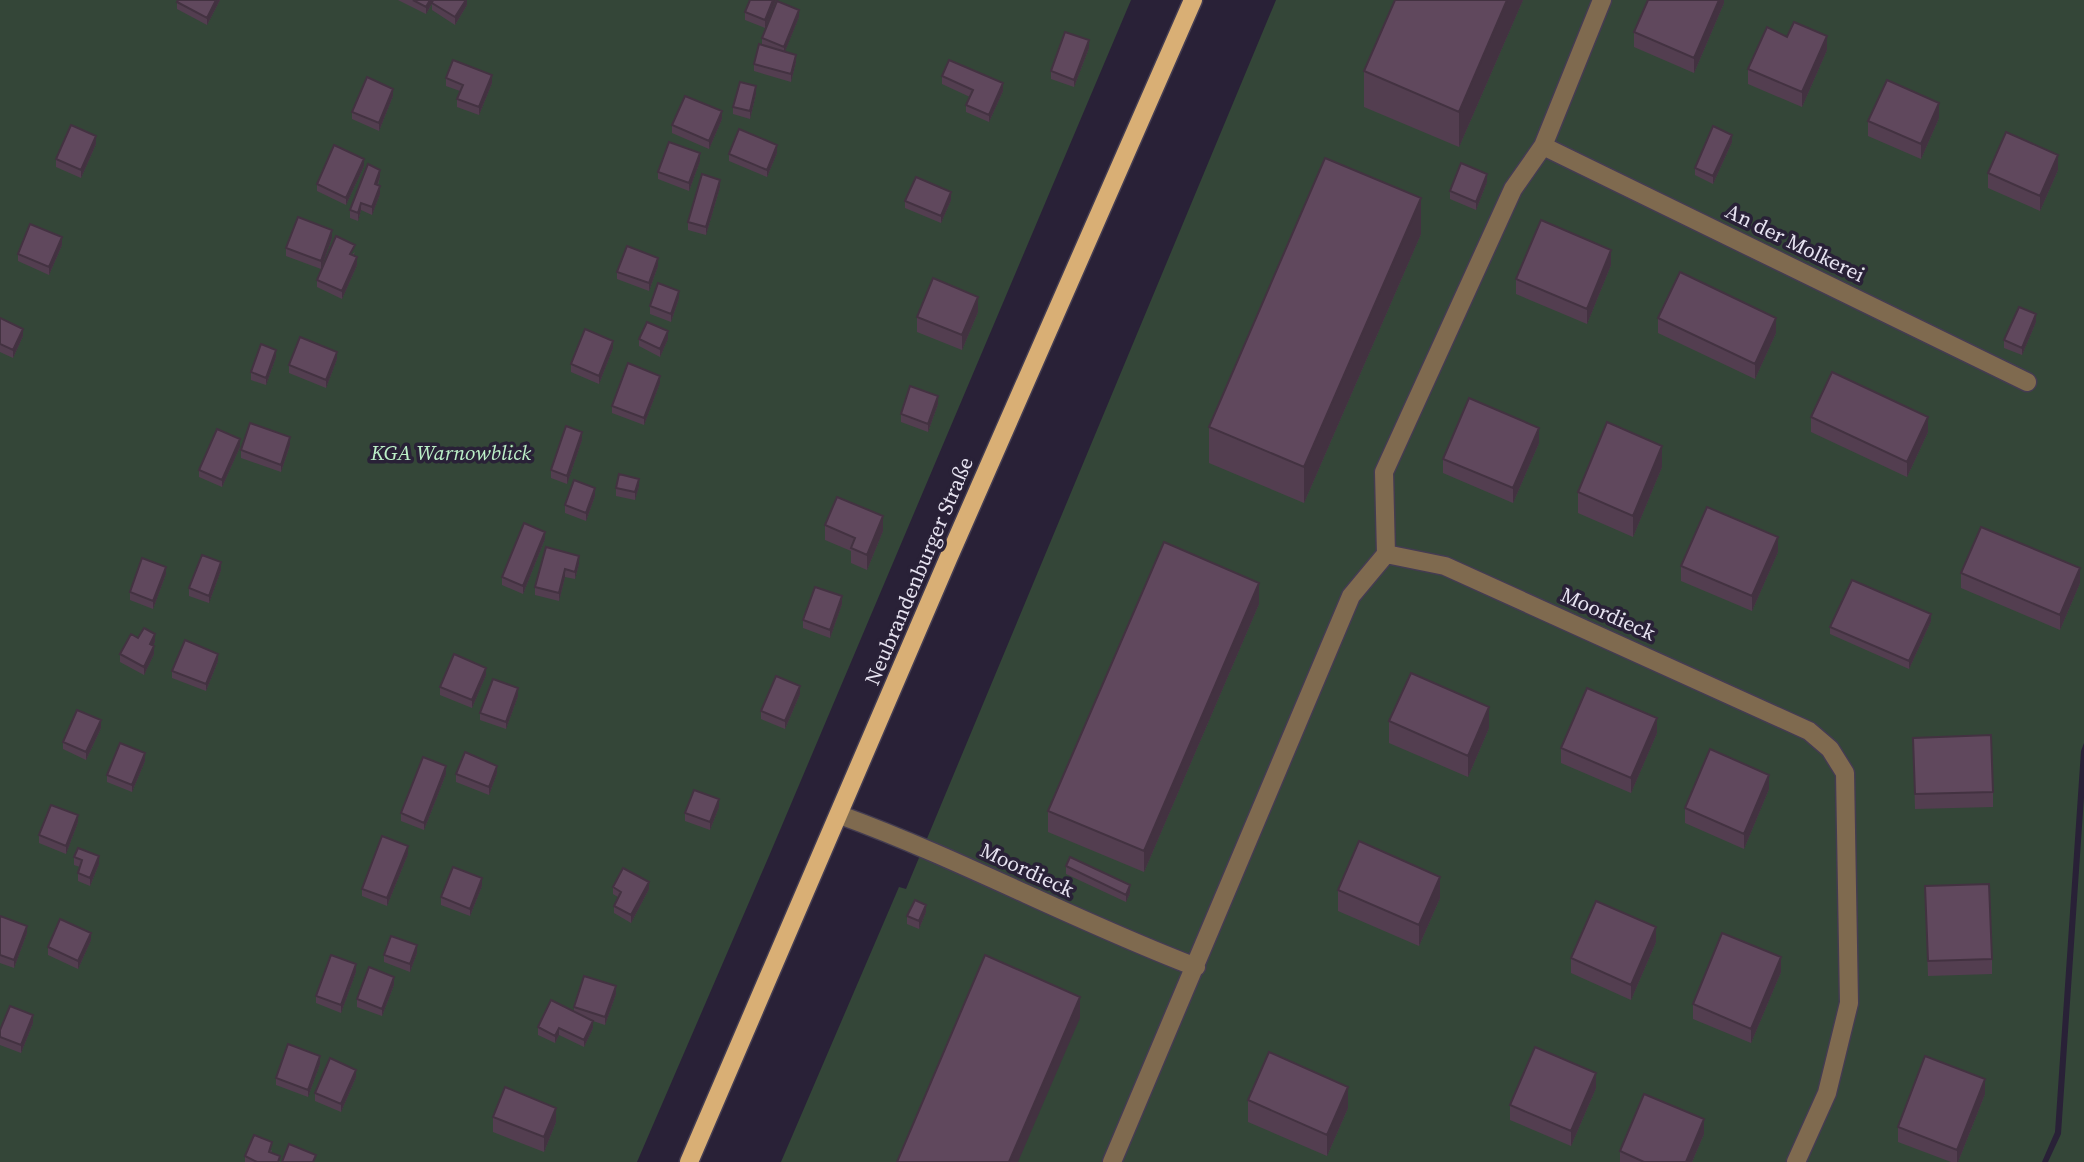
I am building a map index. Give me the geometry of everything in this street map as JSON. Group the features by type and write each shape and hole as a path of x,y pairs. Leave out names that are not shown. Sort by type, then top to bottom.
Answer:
{"main road":[{"name":"Neubrandenburger Straße","path":"689,1162 948,559 1193,0"}],"street":[{"path":"1112,1162 1352,596 1386,554 1384,472 1513,189 1543,146 1602,0"},
{"name":"An der Molkerei","path":"1543,146 2027,382"},
{"name":"Moordieck","path":"1386,554 1445,566 1809,731 1830,749 1845,773 1849,1003 1827,1093 1796,1162"},
{"name":"Moordieck","path":"840,815 906,839 1072,915 1196,967"}],"green space":[{"name":"KGA Warnowblick","path":"0,0 1131,0 637,1162 0,1162"},
{"path":"1276,0 2084,0 2084,743 2081,751 2055,1132 2042,1162 781,1162 899,887 906,889"},
{"path":"2084,797 2084,1162 2048,1162 2061,1134"}],"building":[{"path":"216,0 207,18 177,2"},
{"path":"413,0 430,0 426,7"},
{"path":"433,0 466,0 455,17 432,3"},
{"path":"750,0 773,0 765,20 745,12"},
{"path":"1395,0 1507,0 1459,112 1364,71"},
{"path":"1648,0 1719,0 1694,58 1634,32"},
{"path":"777,1 799,10 784,47 762,38"},
{"path":"1794,22 1827,36 1802,92 1748,69 1767,27 1787,37"},
{"path":"1065,32 1089,40 1074,80 1051,71"},
{"path":"759,44 796,55 791,74 754,64"},
{"path":"453,60 492,75 479,107 457,99 463,85 446,78"},
{"path":"949,60 1003,83 989,115 966,105 973,90 942,76"},
{"path":"367,77 393,89 379,123 352,112"},
{"path":"1887,80 1939,103 1921,144 1868,121"},
{"path":"740,82 756,86 750,111 733,107"},
{"path":"685,96 722,111 709,141 672,125"},
{"path":"71,125 96,136 81,170 56,159"},
{"path":"1713,126 1732,135 1713,176 1695,168"},
{"path":"739,129 777,145 767,170 729,154"},
{"path":"2006,132 2058,155 2040,196 1988,173"},
{"path":"669,142 700,153 689,183 658,172"},
{"path":"334,145 364,159 346,198 317,184"},
{"path":"1325,158 1421,198 1304,467 1209,427"},
{"path":"1461,163 1487,174 1476,202 1450,191"},
{"path":"368,164 380,170 375,184 380,186 372,207 361,203 358,213 350,210"},
{"path":"702,174 720,180 706,227 688,222"},
{"path":"916,177 951,192 941,216 905,201"},
{"path":"298,217 332,230 321,261 286,248"},
{"path":"1541,220 1611,250 1587,309 1516,279"},
{"path":"30,224 62,237 49,267 18,254"},
{"path":"336,236 355,245 350,254 357,257 342,291 317,280"},
{"path":"627,246 658,258 649,283 617,272"},
{"path":"1680,272 1776,318 1755,364 1658,318"},
{"path":"933,278 978,297 962,335 917,317"},
{"path":"658,283 679,291 671,314 650,306"},
{"path":"2019,307 2036,314 2022,348 2004,340"},
{"path":"0,318 23,329 13,350 0,344"},
{"path":"647,322 668,331 660,349 639,339"},
{"path":"585,329 613,341 599,376 571,364"},
{"path":"300,337 337,352 326,380 289,365"},
{"path":"261,344 276,350 266,378 251,372"},
{"path":"628,363 660,376 644,418 612,406"},
{"path":"1832,372 1928,417 1907,462 1811,417"},
{"path":"910,386 938,396 928,424 901,414"},
{"path":"1469,398 1539,428 1513,488 1443,459"},
{"path":"1607,422 1662,446 1633,516 1578,492"},
{"path":"250,423 290,437 281,465 241,450"},
{"path":"566,426 582,432 567,476 551,470"},
{"path":"217,429 240,439 222,480 199,470"},
{"path":"619,474 639,479 635,492 616,488"},
{"path":"574,480 595,488 586,513 565,505"},
{"path":"837,497 883,516 867,555 851,548 855,538 825,525"},
{"path":"1707,507 1778,537 1752,596 1681,566"},
{"path":"524,523 545,532 523,586 502,577"},
{"path":"1981,527 2080,568 2060,615 1961,573"},
{"path":"1164,542 1259,583 1144,851 1048,811"},
{"path":"546,547 579,556 575,572 565,569 559,593 535,587"},
{"path":"202,555 221,562 209,596 189,588"},
{"path":"142,558 166,567 153,601 130,592"},
{"path":"1852,580 1931,614 1909,661 1830,627"},
{"path":"815,587 842,596 830,630 803,620"},
{"path":"144,628 155,634 150,644 154,646 144,667 120,654 131,634 138,638"},
{"path":"185,640 218,654 206,684 172,671"},
{"path":"454,654 486,668 472,700 440,687"},
{"path":"1411,673 1489,707 1468,756 1389,721"},
{"path":"776,676 800,686 785,721 761,711"},
{"path":"493,679 518,688 506,722 480,713"},
{"path":"1587,688 1657,718 1631,778 1561,748"},
{"path":"77,710 101,720 86,752 63,742"},
{"path":"1991,735 1993,792 1915,794 1913,738"},
{"path":"120,743 145,753 132,785 107,775"},
{"path":"1710,749 1769,775 1744,834 1685,808"},
{"path":"465,752 497,766 489,787 456,774"},
{"path":"423,757 446,766 424,823 401,813"},
{"path":"694,790 719,799 710,822 685,813"},
{"path":"51,805 78,815 66,846 39,835"},
{"path":"382,836 408,846 387,898 362,889"},
{"path":"1359,841 1440,877 1419,925 1338,890"},
{"path":"78,848 99,856 90,878 78,873 82,860 74,857"},
{"path":"1070,857 1130,885 1126,895 1066,866"},
{"path":"453,867 482,878 470,909 441,897"},
{"path":"623,868 649,882 631,915 614,906 621,892 613,887"},
{"path":"1989,884 1992,959 1928,961 1925,886"},
{"path":"915,900 926,905 919,921 907,916"},
{"path":"1596,901 1656,927 1631,985 1571,958"},
{"path":"0,916 27,926 14,960 0,955"},
{"path":"60,919 91,933 78,961 48,947"},
{"path":"1722,933 1781,957 1751,1029 1693,1004"},
{"path":"391,936 417,945 410,964 384,955"},
{"path":"331,955 356,964 341,1005 316,996"},
{"path":"985,955 1080,997 1009,1162 897,1162"},
{"path":"369,967 394,977 382,1009 357,999"},
{"path":"584,976 616,986 605,1017 574,1007"},
{"path":"551,1000 593,1021 584,1040 559,1028 555,1036 538,1027"},
{"path":"10,1006 33,1015 21,1045 0,1037 0,1030"},
{"path":"288,1044 320,1056 308,1090 276,1078"},
{"path":"1535,1047 1596,1073 1571,1131 1510,1105"},
{"path":"1269,1052 1348,1087 1327,1135 1248,1100"},
{"path":"1925,1056 1985,1079 1957,1150 1898,1127"},
{"path":"330,1058 356,1070 341,1104 315,1093"},
{"path":"505,1087 556,1108 544,1137 493,1117"},
{"path":"1644,1094 1704,1119 1686,1162 1644,1162 1620,1151"},
{"path":"254,1135 272,1142 269,1152 280,1156 278,1162 257,1162 245,1156"},
{"path":"289,1144 316,1155 313,1162 282,1162"}]}
